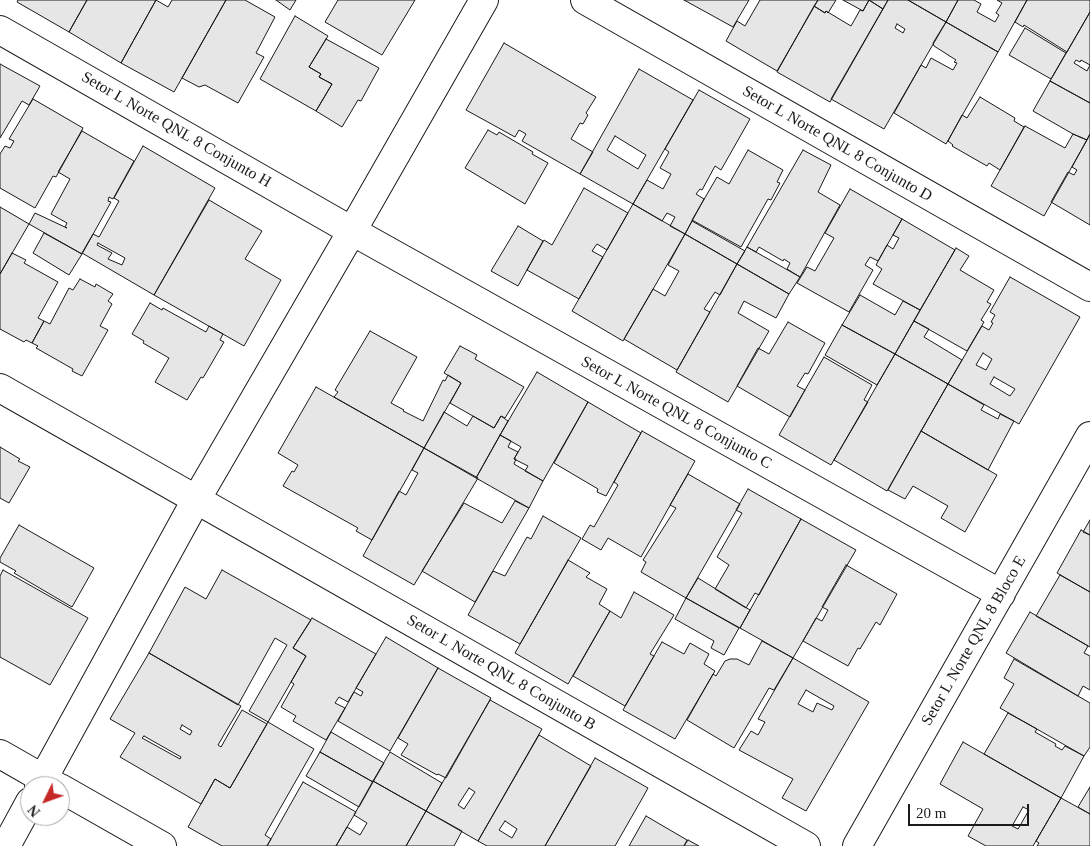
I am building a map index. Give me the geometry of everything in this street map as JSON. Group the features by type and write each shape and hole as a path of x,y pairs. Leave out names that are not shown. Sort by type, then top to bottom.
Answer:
{"street":[{"path":"54,776 196,500 484,0"},
{"name":"Setor L Norte QNL 8 Conjunto D","path":"585,0 1090,287"},
{"name":"Setor L Norte QNL 8 Conjunto H","path":"0,30 352,231"},
{"name":"Setor L Norte QNL 8 Conjunto C","path":"352,231 1000,594"},
{"name":"Setor L Norte QNL 8 Conjunto B","path":"0,388 806,846"},
{"name":"Setor L Norte QNL 8 Bloco E","path":"858,846 1090,436"},
{"path":"0,754 35,776"},
{"path":"70,796 162,846"},
{"path":"6,846 20,820"}],"building":[{"path":"18,0 87,0 69,32 17,2"},
{"path":"87,0 156,0 121,63 69,32"},
{"path":"156,0 168,7 172,0 226,0 174,92 121,63"},
{"path":"226,0 245,0 275,17 256,53 264,57 238,103 205,85 199,87 182,78"},
{"path":"276,0 296,0 290,10"},
{"path":"338,0 415,0 382,55 325,22"},
{"path":"684,0 749,0 733,27"},
{"path":"760,0 818,0 777,71 726,41 737,21 745,26"},
{"path":"818,0 836,0 828,13 826,11 825,13 814,6"},
{"path":"843,0 869,0 863,11"},
{"path":"869,0 888,0 883,9"},
{"path":"869,0 883,9 830,102 777,72 814,6 851,26 860,10 863,11"},
{"path":"888,0 908,0 946,22 884,129 831,99","holes":["897,24 905,29 903,33 895,28"]},
{"path":"908,0 958,0 946,22"},
{"path":"958,0 974,0 981,4 977,12 995,22 999,15 996,13 1002,3 997,0 1027,0 998,52 946,22"},
{"path":"1027,0 1090,0 1090,12 1067,52 1024,25 1023,27 1015,22"},
{"path":"1090,12 1090,65 1090,103 1050,81","holes":["1076,60 1080,62 1081,60 1090,65 1087,71 1074,63"]},
{"path":"295,16 328,36 309,67 321,74 319,77 332,84 316,111 260,79"},
{"path":"946,22 998,52 946,144 894,113 921,65 926,68 931,58 953,70 957,63 954,62 956,60 934,46 933,43"},
{"path":"1025,28 1066,53 1051,79 1009,55"},
{"path":"326,39 379,68 361,101 358,100 342,127 316,111 332,84 319,77 321,74 309,67"},
{"path":"504,43 596,97 586,113 588,115 583,124 580,123 571,139 593,152 580,174 522,141 526,134 519,130 515,137 466,110"},
{"path":"0,64 40,86 29,105 22,101 0,138"},
{"path":"639,69 693,100 633,204 580,174","holes":["615,136 646,155 638,169 607,150"]},
{"path":"1050,81 1090,103 1090,134 1087,140 1033,111"},
{"path":"699,90 750,119 721,170 715,166 702,190 700,189 696,194 704,199 685,234 670,226 675,217 667,213 662,221 633,204 647,180 663,189 671,174 660,168 669,152 665,149"},
{"path":"980,97 1015,118 1014,121 1024,127 1000,170 989,163 987,166 952,146 948,141 962,115 967,118"},
{"path":"33,99 83,128 56,177 53,176 35,208 0,188 0,154 5,146 10,148 14,141 9,139"},
{"path":"1025,126 1065,148 1073,134 1087,140 1044,216 991,186"},
{"path":"488,130 497,135 499,132 548,163 525,204 465,168"},
{"path":"82,131 134,161 113,199 109,197 108,201 111,202 82,254 29,224 35,213 67,228 65,227 67,223 51,214 70,179 58,172"},
{"path":"1090,134 1090,225 1051,202 1068,172 1074,175 1077,170 1072,167"},
{"path":"143,146 215,188 154,295 82,253 93,234 99,237 119,201 114,198","holes":["98,243 125,258 122,265 108,259 112,253 97,245"]},
{"path":"748,150 783,170 777,182 780,183 771,200 768,199 741,247 692,220 717,177 729,184"},
{"path":"803,150 831,165 818,192 840,205 800,277 787,269 790,263 784,259 783,261 759,247 756,252 747,247"},
{"path":"584,188 628,213 607,250 597,244 592,251 603,257 579,299 527,270 544,240 552,245"},
{"path":"850,189 902,219 878,261 870,257 865,265 873,270 849,312 797,283 807,267 815,271 834,238 825,233"},
{"path":"209,200 262,231 245,259 281,280 244,346 154,295"},
{"path":"633,204 685,234 623,341 572,311"},
{"path":"0,207 29,224 0,274"},
{"path":"902,219 955,250 920,310 873,284 882,269 876,265 887,245 893,249 899,238 893,235"},
{"path":"692,221 745,251 737,264 685,234"},
{"path":"518,226 543,241 518,286 491,271"},
{"path":"44,233 82,254 69,275 33,253"},
{"path":"685,234 737,264 720,295 715,292 704,309 710,312 677,370 624,339 653,289 665,296 679,271 668,265"},
{"path":"747,247 800,277 789,294 737,264"},
{"path":"956,248 969,256 960,270 994,290 987,302 991,304 981,320 984,322 967,351 914,321"},
{"path":"12,253 26,260 24,263 58,282 38,318 44,321 32,343 26,340 24,342 0,329 0,274"},
{"path":"737,264 789,294 776,318 744,301 738,313 769,331 728,402 676,372"},
{"path":"1010,277 1080,317 1019,424 948,384 982,326 989,330 995,315 990,312","holes":["983,353 992,359 986,370 976,365","994,377 1015,389 1010,396 990,384"]},
{"path":"80,279 95,287 96,284 113,294 108,301 112,304 100,326 108,330 82,376 36,348 38,346 32,343 44,321 50,324 69,288 73,290"},
{"path":"860,295 895,315 903,301 920,310 895,354 842,325"},
{"path":"150,303 162,310 163,308 206,332 209,326 223,334 220,340 224,342 203,378 201,377 187,400 155,382 169,358 143,343 144,341 132,334"},
{"path":"914,321 929,329 924,337 962,360 948,384 895,354"},
{"path":"788,322 825,343 808,374 805,373 797,386 805,390 790,417 737,386 758,348 769,354"},
{"path":"842,325 895,354 877,385 825,355"},
{"path":"370,331 417,357 391,403 403,411 423,421 443,380 445,381 448,375 461,383 424,448 334,397 338,392 335,390"},
{"path":"460,346 477,355 475,359 524,387 505,418 501,416 494,428 450,403 461,383 444,373"},
{"path":"895,354 948,384 887,491 834,460"},
{"path":"824,357 872,385 864,400 868,402 831,465 779,435"},
{"path":"537,372 588,402 543,481 525,471 528,466 514,459 521,447 500,435"},
{"path":"948,384 984,405 981,410 998,419 1000,414 1014,421 988,470 921,431"},
{"path":"316,387 424,448 372,540 356,531 358,528 283,486 298,465 278,453"},
{"path":"588,402 641,433 606,496 597,492 598,489 554,463"},
{"path":"444,412 467,426 473,416 494,428 501,416 508,421 476,478 424,448"},
{"path":"642,431 695,461 641,557 608,538 601,550 582,539 590,525 594,527 618,485 614,482"},
{"path":"921,431 997,475 965,532 941,518 948,506 913,486 905,499 888,490"},
{"path":"500,435 511,441 508,447 518,452 514,459 516,459 514,464 543,481 529,508 476,478"},
{"path":"0,447 20,459 18,461 30,467 9,503 0,498"},
{"path":"424,448 478,478 414,585 363,556 399,491 406,495 418,473 412,470"},
{"path":"688,474 740,504 686,598 641,572 646,562 643,560 676,508 670,505"},
{"path":"748,489 801,519 759,595 755,593 746,608 715,589 729,565 717,557 742,513 736,510"},
{"path":"515,501 529,508 475,602 422,571 464,503 502,523"},
{"path":"543,516 581,538 520,644 468,615 493,571 505,576 527,537 531,539"},
{"path":"801,519 856,550 793,658 740,628"},
{"path":"1090,520 1090,535 1083,532"},
{"path":"19,525 94,568 72,607 14,573 16,571 0,562 0,558"},
{"path":"1081,530 1090,535 1090,592 1057,573"},
{"path":"568,560 590,573 586,577 607,589 599,604 610,611 568,684 515,653"},
{"path":"846,565 897,594 880,625 876,622 848,666 803,641 816,618 822,621 828,610 822,607"},
{"path":"3,570 88,618 50,685 0,657 0,576"},
{"path":"222,570 311,620 293,648 306,656 268,722 249,711 287,645 275,638 238,705 149,653 185,587 206,599"},
{"path":"1060,575 1090,592 1090,647 1036,616"},
{"path":"698,578 750,610 740,628 686,598"},
{"path":"634,592 674,615 650,654 654,656 625,706 573,676 610,611 621,618"},
{"path":"686,598 739,628 724,655 711,648 714,641 675,619"},
{"path":"1030,612 1088,646 1084,653 1090,656 1090,690 1083,686 1078,696 1006,653"},
{"path":"312,618 376,654 348,702 339,697 335,703 345,708 326,740 293,721 296,716 281,707 294,684 291,682 306,656 293,648"},
{"path":"386,637 438,668 390,751 338,721 354,692 361,696 363,692 356,688"},
{"path":"762,641 793,658 774,690 769,688 734,748 687,720 713,674 716,676 725,661 737,659 749,665"},
{"path":"662,642 684,654 690,643 709,654 704,664 715,671 675,739 623,710"},
{"path":"149,653 241,706 218,745 221,747 242,710 267,724 230,788 215,779 201,804 120,757 135,733 110,719","holes":["182,725 192,731 190,735 180,729","144,736 181,757 180,759 142,738"]},
{"path":"793,658 869,702 806,811 782,798 793,779 739,750 751,731 758,735 765,722 758,719","holes":["806,690 834,706 832,710 817,703 813,712 798,704"]},
{"path":"1014,659 1090,703 1090,747 1084,756 1000,708 1014,684 1004,678"},
{"path":"438,668 491,698 446,778 401,755 408,744 398,738"},
{"path":"490,700 542,729 478,841 426,811","holes":["469,788 475,792 464,809 458,805"]},
{"path":"1008,713 1037,729 1035,732 1056,744 1055,746 1062,750 1065,746 1084,756 1061,798 984,754"},
{"path":"268,722 314,749 265,835 271,839 267,846 222,846 188,827 215,779 230,788"},
{"path":"331,732 384,763 373,782 320,752"},
{"path":"539,735 591,766 545,846 487,846 478,841","holes":["505,821 517,829 512,838 499,830"]},
{"path":"963,742 1061,798 1033,846 986,846 968,836 983,809 940,784","holes":["1023,807 1029,810 1018,829 1012,826"]},
{"path":"320,752 373,782 359,807 306,776"},
{"path":"390,752 442,783 426,811 373,781"},
{"path":"595,758 648,788 643,797 615,846 545,846"},
{"path":"373,781 426,811 406,846 336,846 347,827 360,835 367,823 354,815"},
{"path":"303,782 356,812 336,846 267,846"},
{"path":"1090,787 1090,814 1078,807"},
{"path":"1061,798 1090,814 1090,846 1037,846 1039,843 1036,841"},
{"path":"426,811 462,831 454,846 406,846"},
{"path":"646,816 687,840 684,846 629,846"},
{"path":"688,840 699,846 684,846"}]}
